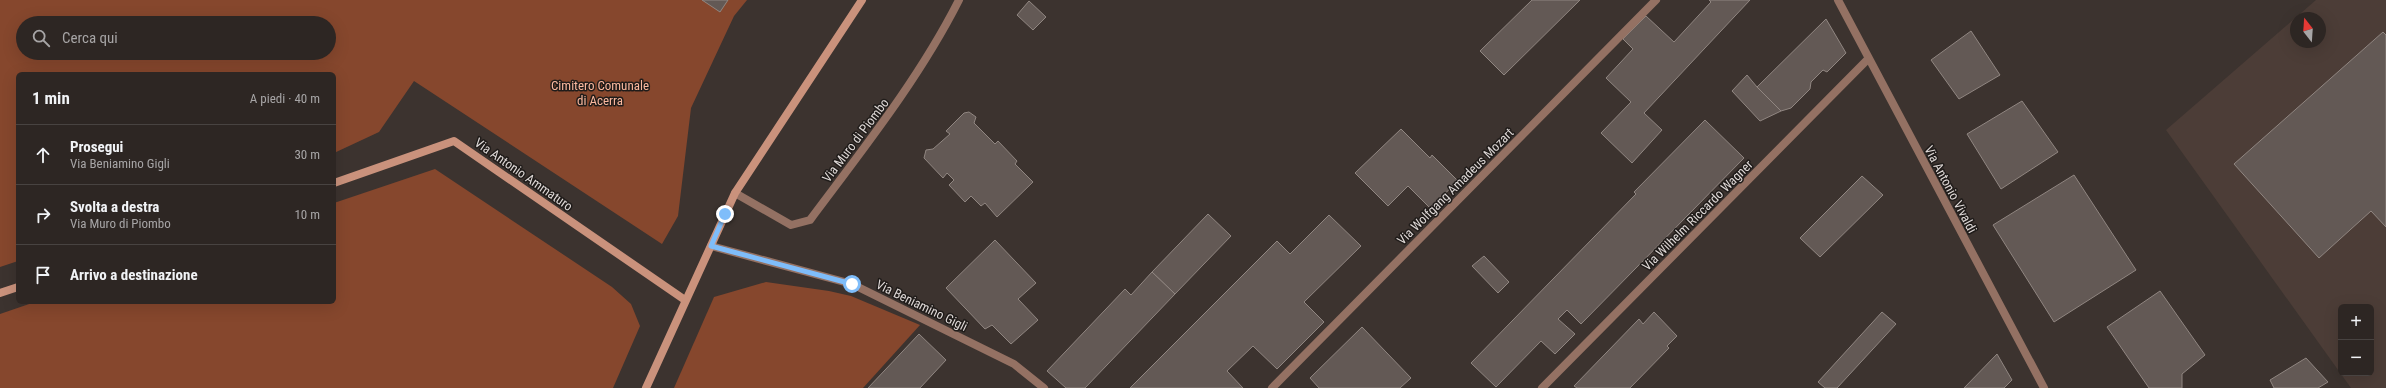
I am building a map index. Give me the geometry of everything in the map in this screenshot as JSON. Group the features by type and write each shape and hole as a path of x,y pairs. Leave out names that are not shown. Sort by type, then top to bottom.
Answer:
{"street":[{"path":"646,388 735,193 862,0"},
{"name":"Via Muro di Piombo","path":"735,193 791,225 810,220 908,88 944,31 959,0"},
{"name":"Via Wolfgang Amadeus Mozart","path":"1272,388 1656,0"},
{"name":"Via Antonio Vivaldi","path":"1838,0 2044,388"},
{"name":"Via Wilhelm Riccardo Wagner","path":"1542,388 1868,59"},
{"name":"Via Antonio Ammaturo","path":"336,182 454,141 685,300"},
{"name":"Via Beniamino Gigli","path":"711,246 852,284 1014,364 1044,388"},
{"path":"0,293 16,288"}],"shaded area":[{"path":"2316,0 2386,0 2386,388 2351,388 2342,376 2374,376 2374,304 2338,304 2338,370 2166,130 2290,23 2290,48 2326,48 2326,12 2302,12"}],"green space":[{"name":"Cimitero Comunale di Acerra","path":"0,0 747,0 734,16 691,108 678,216 662,244 414,81 379,132 336,152 336,72 16,72 16,262 0,267"},
{"path":"435,169 612,287 631,304 640,326 613,388 0,388 0,314 29,304 336,304 336,202"},
{"path":"766,282 829,291 851,296 920,325 863,388 674,388 714,297"}],"building":[{"path":"702,0 728,0 720,12"},
{"path":"1532,0 1580,0 1504,75 1480,51"},
{"path":"1709,0 1750,0 1644,113 1662,130 1632,163 1601,133 1631,102 1606,78 1633,49 1623,39 1646,16 1674,42 1711,2"},
{"path":"1029,1 1046,17 1033,30 1017,15"},
{"path":"1826,19 1846,53 1827,72 1823,70 1811,82 1810,89 1791,108 1781,111 1757,87"},
{"path":"1971,31 2000,75 1959,99 1931,60"},
{"path":"2383,32 2386,35 2386,227 2371,211 2319,258 2234,164"},
{"path":"1747,75 1781,111 1760,121 1732,91"},
{"path":"2022,101 2058,152 2001,189 1967,134"},
{"path":"969,112 976,117 974,123 995,144 998,141 1017,161 1015,164 1033,182 997,217 985,203 981,206 971,196 965,202 949,185 954,180 947,173 943,178 924,158 926,150 933,149 950,134 946,131 964,113"},
{"path":"1705,120 1744,158 1581,324 1567,310 1558,319 1575,334 1555,354 1541,341 1496,387 1471,363 1636,194 1634,192"},
{"path":"1401,129 1430,158 1432,155 1458,181 1430,208 1408,186 1388,206 1355,173"},
{"path":"2074,175 2136,270 2054,322 1993,225"},
{"path":"1862,176 1883,195 1820,257 1800,238"},
{"path":"1208,214 1231,236 1175,294 1152,272"},
{"path":"1329,215 1361,246 1304,302 1324,322 1277,369 1253,346 1227,371 1243,388 1130,388 1277,241 1290,254"},
{"path":"995,240 1036,283 1018,299 1038,320 1011,344 992,325 985,329 946,288"},
{"path":"1484,256 1509,282 1498,293 1472,266"},
{"path":"1152,272 1175,294 1085,388 1066,388 1047,371 1125,289 1131,295"},
{"path":"2160,291 2205,355 2182,374 2182,388 2149,388 2107,327"},
{"path":"1654,312 1677,336 1667,346 1669,348 1630,388 1577,388 1574,386 1639,319 1643,324"},
{"path":"1882,312 1896,324 1837,388 1825,388 1818,382"},
{"path":"1362,327 1411,378 1400,388 1319,388 1310,378"},
{"path":"919,334 946,360 920,388 868,388"},
{"path":"1997,354 2012,380 2004,388 1964,388"},
{"path":"2306,358 2328,382 2318,388 2274,388 2270,380"}],"route":[{"path":"725,214 711,246 852,284"}]}
